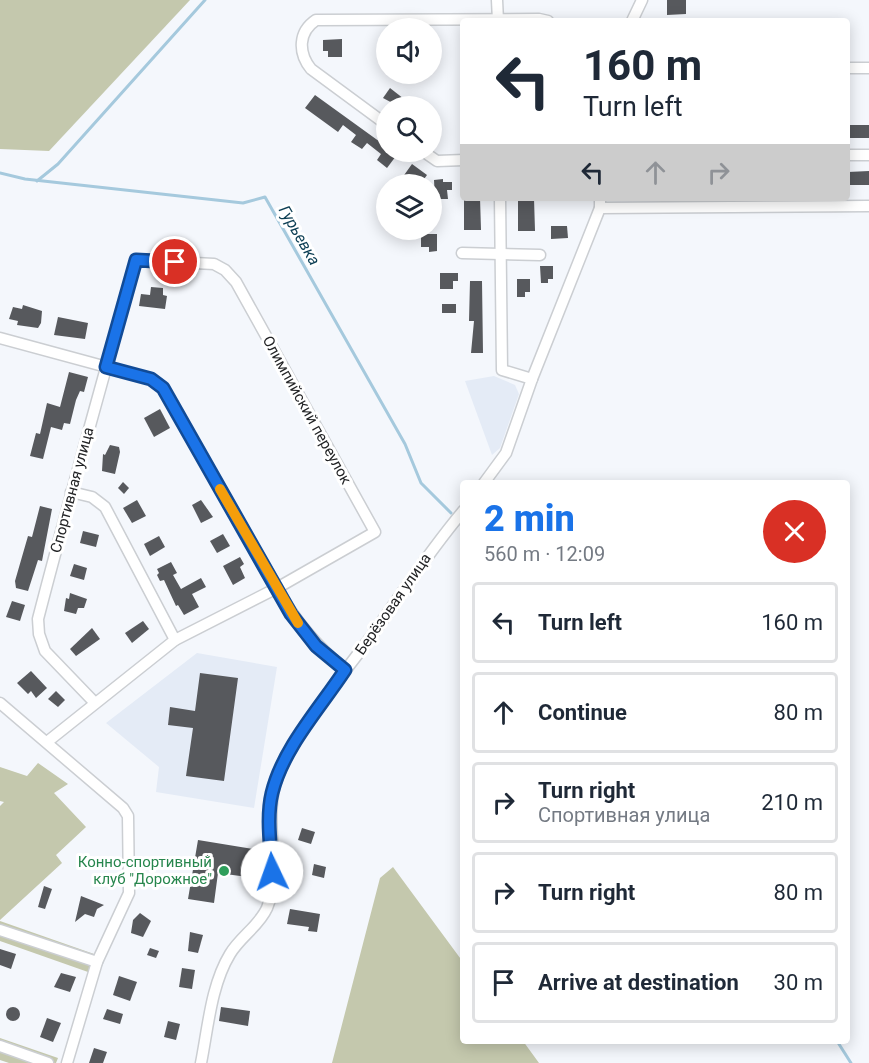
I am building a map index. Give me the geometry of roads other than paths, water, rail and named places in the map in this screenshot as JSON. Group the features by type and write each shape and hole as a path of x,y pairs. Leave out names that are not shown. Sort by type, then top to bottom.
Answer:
{"street":[{"path":"497,0 498,18"},
{"path":"633,18 642,0"},
{"path":"376,117 311,69 304,60 302,35 306,26 316,20 460,20"},
{"path":"850,68 869,68"},
{"path":"850,155 869,155"},
{"path":"442,161 460,160"},
{"path":"500,201 502,370 532,379"},
{"path":"486,480 506,453 600,203 869,206"},
{"path":"462,253 540,255"},
{"name":"Спортивная улица","path":"95,703 45,651 39,634 38,619 136,260"},
{"name":"Олимпийский переулок","path":"136,260 214,264 225,270 236,282 375,532 277,588"},
{"path":"0,338 151,379 163,388 302,629 316,646 345,670"},
{"path":"71,492 92,497 105,507 174,640"},
{"name":"Берёзовая улица","path":"201,1063 213,1001 223,969 230,954 266,909 272,890 269,822 272,795 279,773 294,746 345,670 433,547 460,515"},
{"path":"47,742 174,640 277,588"},
{"path":"0,703 123,808 128,816 129,893 97,962 67,1063"},
{"path":"0,930 97,962"},
{"path":"0,1046 48,1063"}],"waterway":[{"path":"37,181 58,164 205,0"},
{"name":"Гурьевка","path":"0,173 25,179 243,203 265,197 405,444 421,483 451,513"},
{"name":"Гурьевка","path":"839,1044 851,1063"}],"place":[{"name":"Конно-спортивный клуб \"Дорожное\"","path":"224,871"}]}
